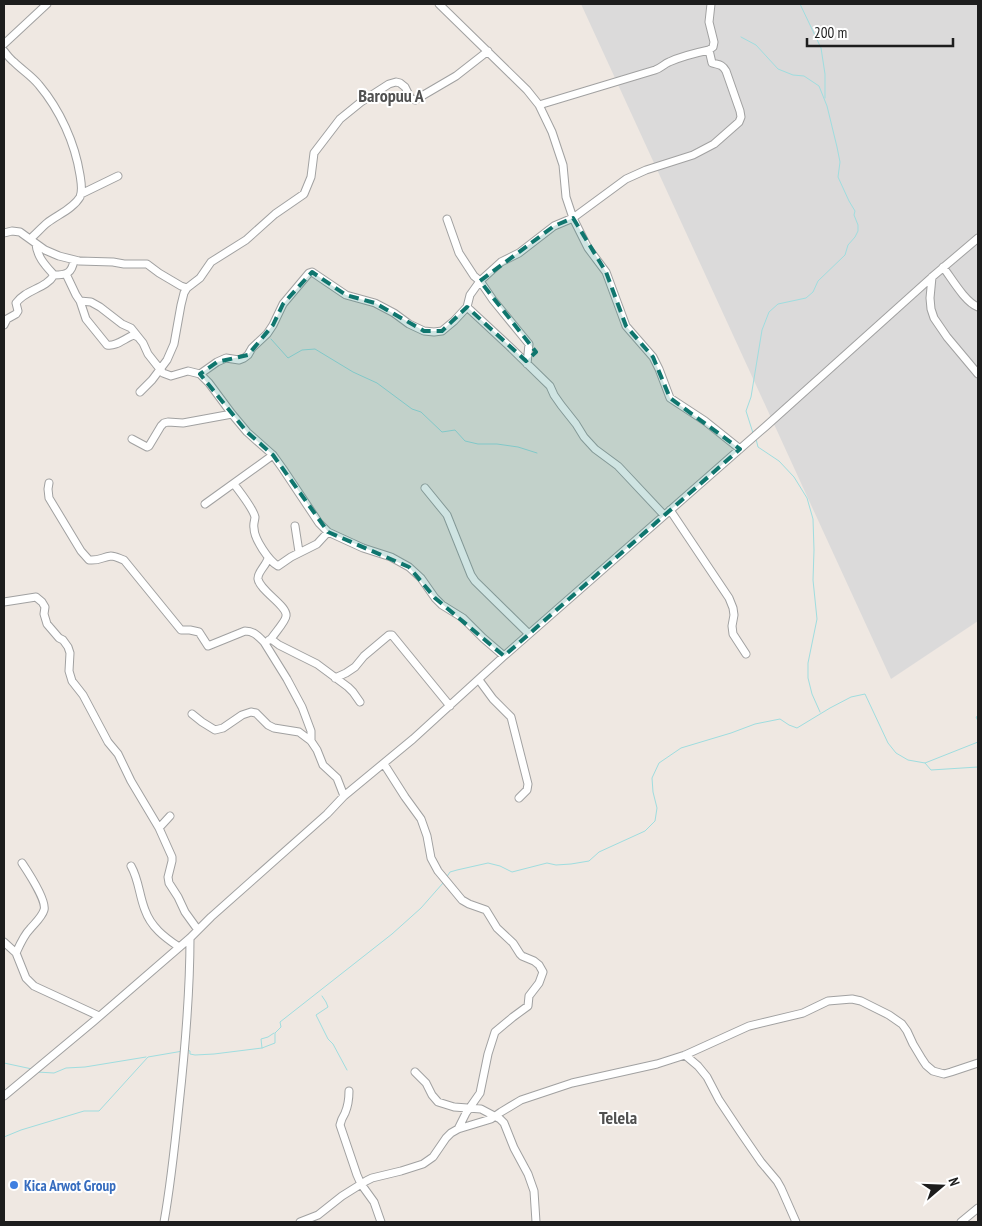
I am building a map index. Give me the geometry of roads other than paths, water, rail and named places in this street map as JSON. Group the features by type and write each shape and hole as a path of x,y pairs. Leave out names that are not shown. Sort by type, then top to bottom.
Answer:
{"street":[{"path":"4,44 47,4"},
{"path":"439,4 527,90 539,105 552,132 563,165 566,197 573,218 588,248 606,272 626,326 653,357 670,398 705,421 740,449"},
{"path":"539,105 655,70 672,61 709,50 714,42 709,22 711,4"},
{"path":"200,374 226,358 239,360 244,358 267,334 283,304 309,273 312,272 346,295 375,304 424,331 442,331 467,307 470,296 480,281 501,262 519,253 554,226 573,218 626,179 703,150 714,144 739,122 741,117 740,111 726,70 720,64 712,63 709,50"},
{"path":"4,51 12,62 39,84 58,112 73,146 82,185 78,200 45,224 30,239"},
{"path":"140,392 167,360 174,344 181,305 187,288 200,278 211,262 246,240 275,214 304,194 311,177 314,153 337,123 361,102 389,84 400,83 411,99 414,100 456,76 488,51"},
{"path":"81,194 118,176"},
{"path":"447,218 459,253 474,276 480,281 529,344 527,364"},
{"path":"4,233 20,232 45,250 74,260 147,264 159,273 187,288"},
{"path":"4,1096 190,938 327,814 344,796 450,706 504,656 978,238"},
{"path":"36,244 40,258 54,275 66,274 72,269 74,260"},
{"path":"944,267 966,297 978,307"},
{"path":"66,274 80,301 86,318 107,345 110,346 134,336 138,337"},
{"path":"4,325 7,319 16,314 18,310 16,303 19,299 26,293 51,280 54,275"},
{"path":"932,277 930,304 934,318 946,337 978,374"},
{"path":"80,301 91,302 122,324 131,328 163,374 171,376 188,372 200,374 247,432 273,455 319,523 328,532 363,548 391,557 409,567 421,578 442,605 463,618 504,656"},
{"path":"467,307 550,386 561,406 595,449 618,466 667,512 729,598 734,615 732,626 734,634 746,654"},
{"path":"132,439 147,447 164,423 183,423 232,414"},
{"path":"205,504 273,455"},
{"path":"49,483 48,498 89,560 100,560 109,556 115,556 124,560 181,630 199,632 208,646 245,631 250,631 308,659 352,692 360,702"},
{"path":"234,484 254,516 255,536 268,558 276,566 317,544 328,532"},
{"path":"424,488 447,515 475,581 529,634"},
{"path":"295,526 299,552"},
{"path":"267,640 284,622 287,615 281,606 261,586 258,579 268,558"},
{"path":"4,602 36,597 42,602 47,624 68,647 70,653 69,671 72,681 83,696 108,742 118,754 131,781 159,828 172,857 168,877 169,883 178,897 182,908 198,930"},
{"path":"334,678 346,673 389,635 392,635 450,706"},
{"path":"267,640 299,701 311,731 311,741"},
{"path":"479,680 493,699 511,717 528,784 527,790 519,798"},
{"path":"192,714 212,729 217,730 251,712 256,713 268,725 299,732 311,741 317,750 323,766 337,778 344,796"},
{"path":"384,764 421,820 427,836 431,858 438,871 462,900 486,910 497,928 508,938 520,954 539,965 544,972 539,983 529,996 528,1006 495,1032 488,1054 480,1094 458,1129"},
{"path":"159,828 170,816"},
{"path":"16,953 24,937 36,923 45,908 38,890 22,863"},
{"path":"131,866 137,880 144,910 150,922 162,935 179,947"},
{"path":"164,1222 183,1066 190,970 190,938"},
{"path":"4,942 16,953 26,978 34,986 99,1016"},
{"path":"300,1222 318,1214 360,1184 372,1178 393,1174 423,1164 433,1156 448,1135 458,1129 489,1120 522,1100 554,1089 646,1067 685,1055 749,1026 803,1013 828,1001 852,999 877,1008 889,1015 902,1024 922,1059 933,1071 944,1074 978,1063"},
{"path":"685,1055 698,1066 741,1133 777,1181 796,1222"},
{"path":"415,1072 426,1083 438,1102 454,1107 480,1109 495,1116 504,1123 535,1193 536,1222"},
{"path":"349,1091 347,1105 340,1125 360,1184 374,1202 381,1222"},
{"path":"962,1222 978,1208"}],"waterway":[{"path":"800,4 821,48 825,74 825,98"},
{"path":"741,37 756,45 778,69 793,75 804,76 819,86 827,106 837,147 840,162 838,177 855,211 854,215 858,225 858,231 848,245 845,255 818,281 813,292 806,298 778,304 769,312 762,330 751,397 746,411 753,433"},
{"path":"271,339 288,358 302,350 315,349 353,372 377,383 412,409 421,412 442,432 455,430 465,441 478,444 518,447 537,453"},
{"path":"756,439 758,447 779,461 794,477 807,498 813,519 813,580 817,619 808,663 808,678 812,694 820,712"},
{"path":"446,878 450,872 488,863 512,872 547,863 556,865 589,861 599,852 645,831 655,821 657,808 652,778 659,763 681,748 755,724 780,719 797,728 851,697 865,694 888,743 896,753 908,760 925,763 978,742"},
{"path":"978,716 976,717 978,721"},
{"path":"925,763 931,770 978,767"},
{"path":"187,1050 190,1051 190,1054 195,1055 214,1054 262,1048 275,1043 275,1033 281,1027 280,1022 392,934 421,908 443,883"},
{"path":"322,996 328,1007 316,1015 347,1070"},
{"path":"262,1048 261,1039 274,1033"},
{"path":"4,1137 84,1111 99,1111 148,1057 183,1051"},
{"path":"37,1072 54,1073 66,1068 85,1067 146,1057"},
{"path":"4,1063 32,1069"}],"place":[{"name":"Kica Arwot Group","path":"14,1185"}],"district":[{"name":"Baropuu A","path":"391,95"},
{"name":"Telela","path":"618,1117"}]}
